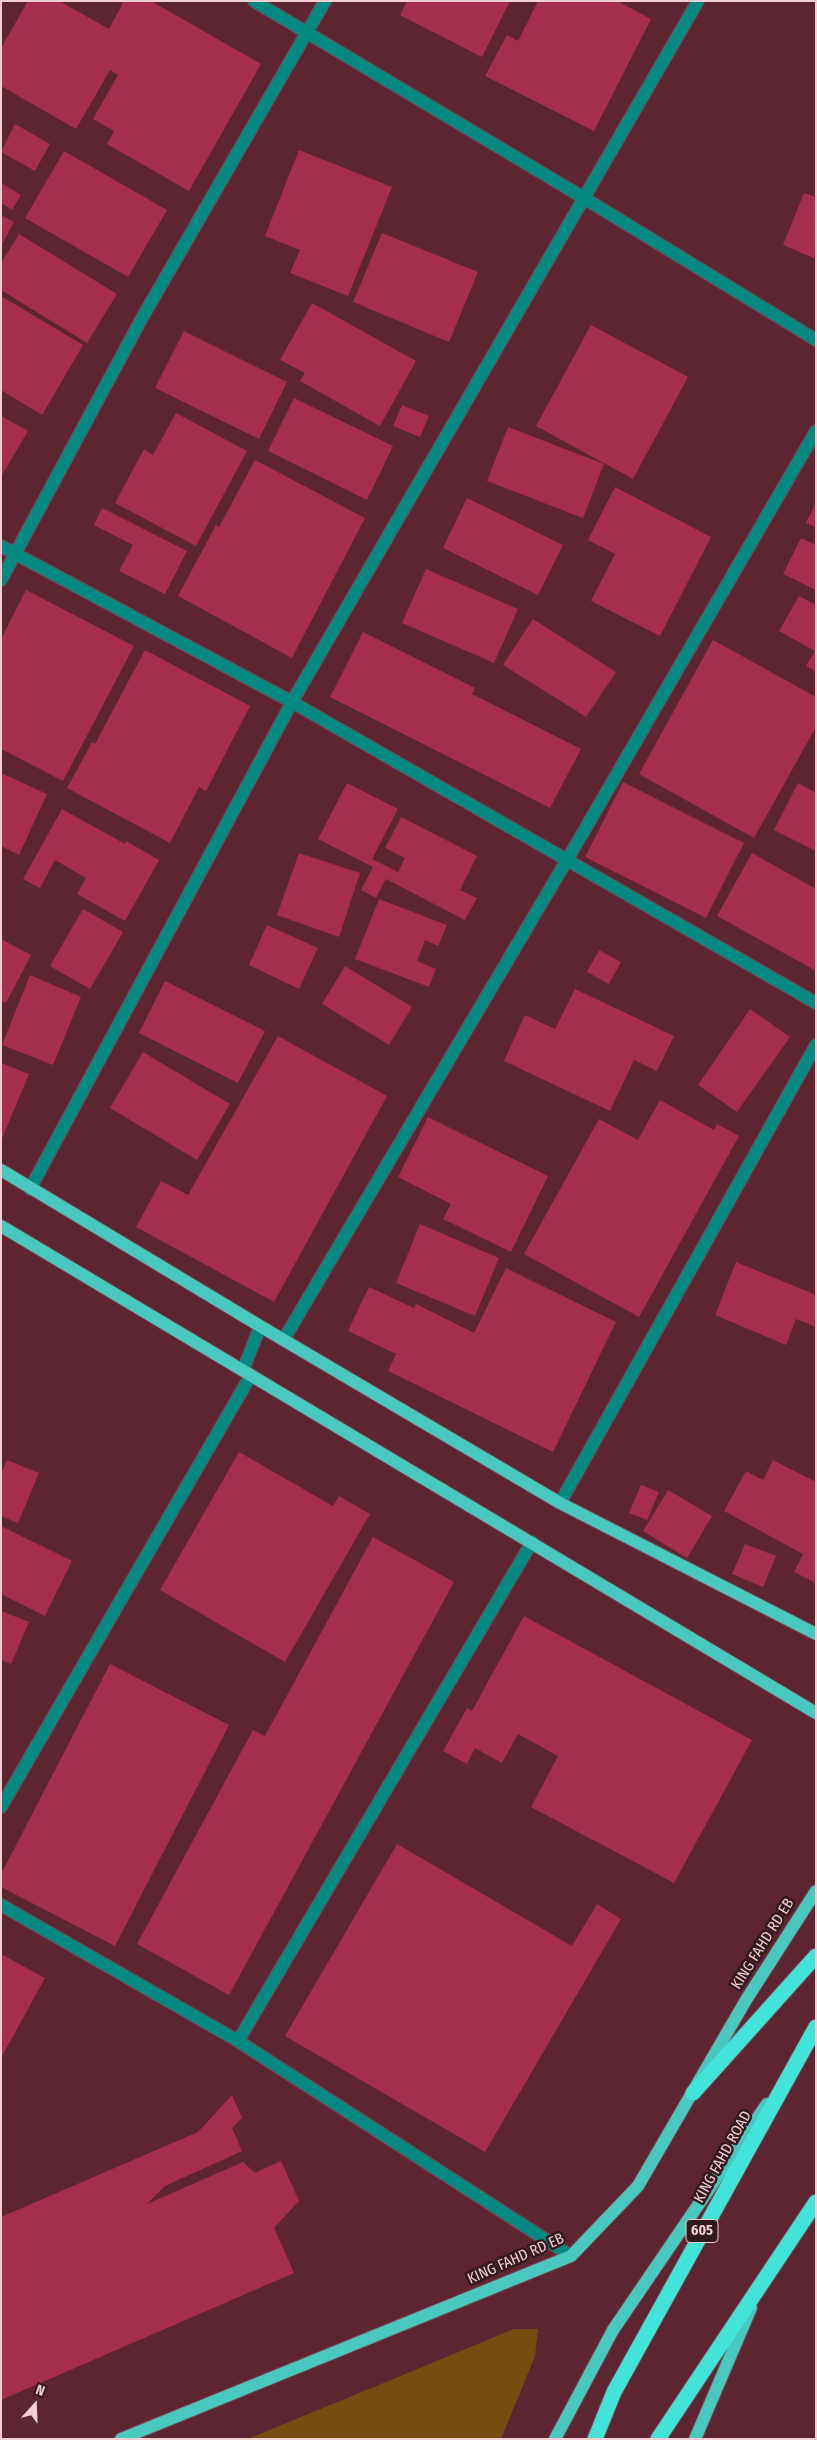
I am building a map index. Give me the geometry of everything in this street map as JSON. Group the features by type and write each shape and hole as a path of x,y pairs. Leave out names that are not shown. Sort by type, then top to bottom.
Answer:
{"highway":[{"path":"693,2093 816,1956"},
{"name":"KING FAHD ROAD","path":"595,2439 614,2392 796,2060 816,2027"},
{"path":"658,2439 764,2276 816,2202"}],"main road":[{"path":"1,1170 560,1503 816,1634"},
{"path":"1,1226 816,1713"},
{"name":"KING FAHD RD EB","path":"121,2439 571,2256 638,2186 746,2000 816,1891"},
{"path":"555,2439 613,2330 796,2060"},
{"path":"695,2439 764,2276"}],"street":[{"path":"254,1 584,198 816,340"},
{"path":"1,580 142,318 325,1"},
{"path":"30,1189 292,702 698,1"},
{"path":"284,1339 567,860 816,431"},
{"path":"1,546 292,702 816,1003"},
{"path":"560,1503 816,1045"},
{"path":"1,1807 247,1372 260,1327 265,1329"},
{"path":"238,2041 532,1542"},
{"path":"1,1905 238,2041 571,2256"}],"shaded area":[{"path":"514,2329 538,2329 535,2356 501,2439 248,2439"}],"building":[{"path":"28,1 59,1 109,29 124,1 151,1 261,64 189,191 107,144 114,131 93,119 118,75 110,70 76,129 1,86 1,48"},
{"path":"407,1 510,1 482,57 400,15"},
{"path":"538,1 617,1 651,19 594,131 485,76 507,35 518,41"},
{"path":"15,124 50,144 35,171 1,152"},
{"path":"299,150 392,187 348,296 290,273 300,250 265,236"},
{"path":"64,151 167,210 128,277 25,218"},
{"path":"1,183 21,195 12,210 1,203"},
{"path":"804,193 816,197 816,259 783,245"},
{"path":"1,215 14,222 1,246"},
{"path":"382,233 478,272 449,342 353,302"},
{"path":"19,234 117,294 87,343 1,290 1,263"},
{"path":"1,296 83,345 42,415 1,390"},
{"path":"312,303 416,361 380,426 300,381 305,373 280,360"},
{"path":"591,325 688,377 633,479 536,426"},
{"path":"184,331 287,382 259,439 155,388"},
{"path":"294,398 393,446 367,500 268,451"},
{"path":"402,405 429,416 420,437 393,426"},
{"path":"176,413 247,451 196,546 115,503 144,449 153,455"},
{"path":"1,416 28,431 1,477"},
{"path":"508,427 604,464 583,518 487,481"},
{"path":"255,460 365,518 292,658 178,596 216,525 219,527"},
{"path":"615,487 711,537 660,636 591,601 615,554 588,540"},
{"path":"467,498 563,545 538,595 443,548"},
{"path":"816,503 816,527 806,523"},
{"path":"102,508 187,551 165,594 119,571 133,545 94,525"},
{"path":"801,538 816,545 816,590 783,574"},
{"path":"426,569 518,609 494,663 402,623"},
{"path":"26,590 134,646 63,781 1,749 1,639"},
{"path":"799,596 816,605 816,671 806,666 815,651 779,631"},
{"path":"533,619 616,672 586,717 503,665"},
{"path":"363,632 475,688 472,694 581,749 550,808 330,697"},
{"path":"713,640 816,697 816,727 754,838 639,774"},
{"path":"145,650 250,706 206,791 199,787 170,843 67,788 92,742 95,744"},
{"path":"1,773 47,794 19,855 1,846"},
{"path":"623,782 744,843 706,918 585,857"},
{"path":"347,783 398,809 372,859 398,872 405,858 385,848 401,817 477,856 460,890 477,898 465,920 386,879 376,898 361,890 373,867 318,839"},
{"path":"798,783 816,793 816,851 774,830"},
{"path":"62,809 125,844 126,841 159,860 125,921 77,894 86,878 55,860 40,888 23,879"},
{"path":"299,853 360,873 339,937 277,915"},
{"path":"752,853 816,889 816,971 717,916"},
{"path":"379,899 447,925 438,946 425,940 417,961 436,969 429,987 355,959"},
{"path":"83,909 123,932 90,989 50,966"},
{"path":"267,925 318,948 299,989 249,965"},
{"path":"1,939 31,955 6,1003 1,1001"},
{"path":"599,950 621,962 609,984 587,972"},
{"path":"345,966 412,1007 389,1045 322,1004"},
{"path":"30,975 81,997 53,1065 2,1045"},
{"path":"165,981 265,1031 238,1083 139,1033"},
{"path":"575,989 674,1036 657,1071 634,1060 610,1111 504,1061 525,1015 555,1029"},
{"path":"750,1009 790,1037 737,1112 698,1085"},
{"path":"278,1036 387,1096 274,1302 136,1227 161,1181 188,1195"},
{"path":"143,1052 230,1104 197,1160 110,1108"},
{"path":"1,1063 29,1074 1,1141"},
{"path":"660,1100 714,1130 717,1124 739,1136 639,1317 524,1254 599,1119 638,1140"},
{"path":"428,1117 548,1176 511,1252 443,1219 451,1204 398,1177"},
{"path":"420,1224 499,1258 475,1316 396,1283"},
{"path":"736,1262 816,1295 816,1327 796,1319 786,1345 715,1315"},
{"path":"506,1268 616,1322 553,1452 388,1371 396,1354 348,1331 369,1287 414,1308 416,1304 474,1333"},
{"path":"239,1452 333,1506 339,1496 370,1514 285,1662 160,1590"},
{"path":"7,1460 39,1473 18,1523 1,1516 1,1474"},
{"path":"773,1460 816,1482 816,1583 794,1572 803,1554 724,1511 746,1471 763,1480"},
{"path":"641,1485 659,1492 647,1520 629,1513"},
{"path":"668,1490 712,1516 687,1558 643,1531"},
{"path":"1,1526 72,1561 45,1616 1,1594"},
{"path":"373,1537 454,1582 229,1995 137,1944 253,1730 265,1736"},
{"path":"745,1544 776,1556 763,1587 732,1574"},
{"path":"1,1611 29,1622 11,1664 1,1660"},
{"path":"524,1616 752,1740 674,1883 531,1807 558,1756 518,1734 502,1763 475,1748 467,1764 443,1751 467,1708 472,1711"},
{"path":"110,1664 229,1725 115,1946 1,1887 1,1874"},
{"path":"397,1844 572,1946 597,1904 621,1919 485,2152 285,2036"},
{"path":"1,1954 45,1978 1,2058"},
{"path":"232,2095 242,2118 232,2128 242,2151 165,2186 147,2204 243,2162 255,2173 281,2161 299,2201 274,2228 294,2273 1,2400 1,2217 198,2132"}]}
